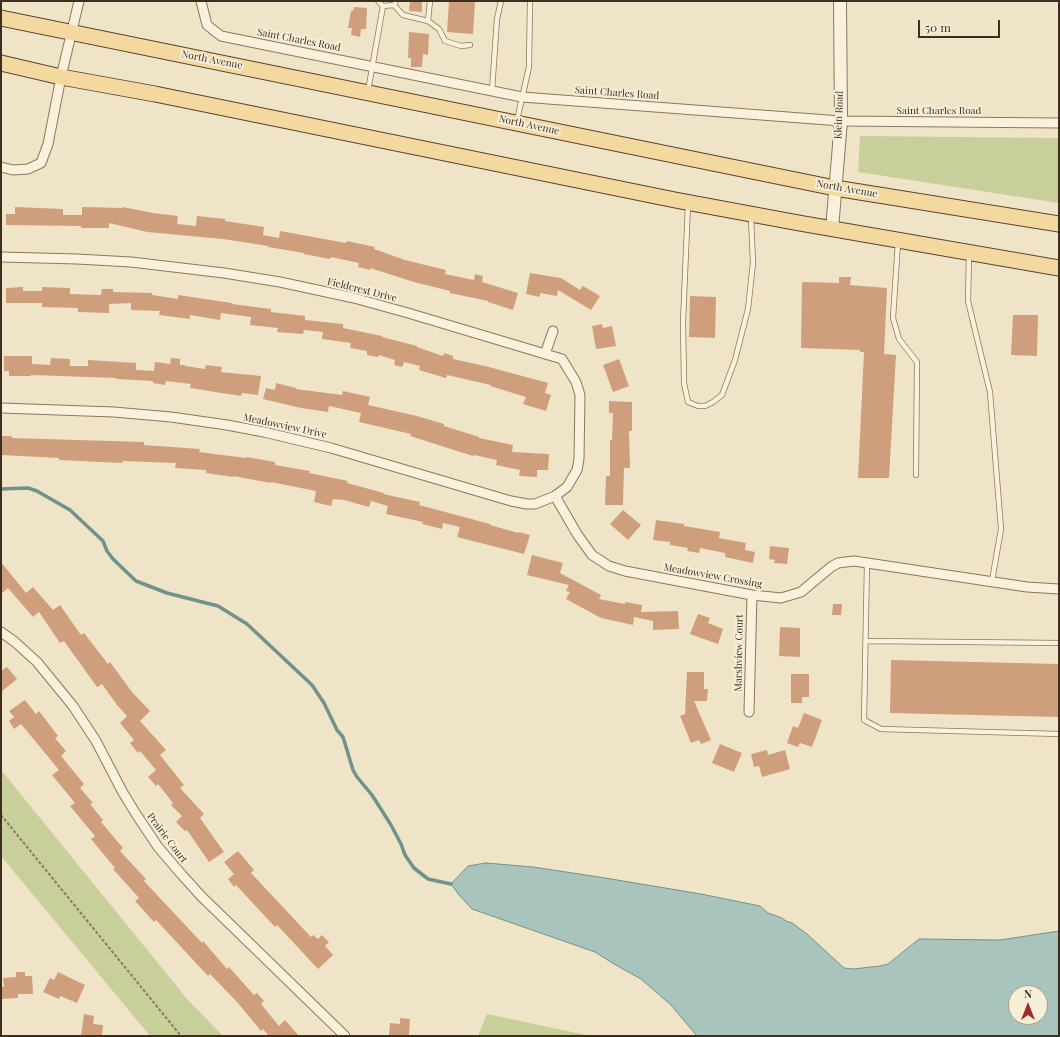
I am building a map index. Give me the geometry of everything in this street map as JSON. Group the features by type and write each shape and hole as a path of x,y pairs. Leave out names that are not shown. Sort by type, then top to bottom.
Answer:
{"main road":[{"name":"North Avenue","path":"1,18 835,188 1059,224"},
{"path":"1,63 61,77 155,94 688,202 832,229 1059,268"}],"street":[{"path":"1,166 13,170 28,170 41,163 48,144 61,77 79,1"},
{"name":"Saint Charles Road","path":"201,1 207,25 221,36 522,97 841,121 1059,123"},
{"name":"Klein Road","path":"832,229 841,121 840,1"},
{"name":"Fieldcrest Drive","path":"1,257 131,262 217,272 280,282 332,293 394,309 562,359 576,382 580,396 580,459 577,470 567,487 556,496"},
{"path":"545,354 553,331"},
{"name":"Meadowview Drive","path":"1,408 114,412 170,417 227,425 331,448 511,501 535,504 556,496"},
{"name":"Meadowview Crossing","path":"556,496 577,534 592,555 609,566 625,571 752,595 781,598 801,592 831,567 838,563 854,561 1027,587 1059,589"},
{"name":"Marshview Court","path":"749,712 752,595"},
{"name":"Prairie Court","path":"1,632 15,642 37,662 74,706 96,741 122,791 136,814 158,846 182,875 201,896 345,1036"}],"lane":[{"path":"378,1 383,6"},
{"path":"428,21 430,1"},
{"path":"492,90 497,18 500,1"},
{"path":"517,122 529,67 530,1"},
{"path":"383,6 395,3 403,15 428,21 439,29 445,41 461,46 470,45"},
{"path":"368,92 383,6"},
{"path":"688,202 683,322 684,383 688,402 698,406 704,406 722,396 735,360 748,309 753,263 751,214"},
{"path":"898,240 893,318 899,339 917,362 916,475"},
{"path":"969,252 968,302 990,392 1000,529 992,582"},
{"path":"867,563 864,720 881,729 1059,734"},
{"path":"866,641 1059,643"}],"path":[{"path":"1,815 181,1036"}],"green space":[{"path":"860,136 1059,138 1059,203 858,172"},
{"path":"1,770 188,1000 223,1036 150,1036 1,856"},
{"path":"487,1014 591,1036 478,1036"}],"water":[{"path":"486,863 533,867 599,877 701,894 760,906 768,913 792,923 807,934 844,968 853,969 888,964 919,939 1000,940 1059,931 1059,1036 697,1036 671,1005 641,979 595,952 472,909 451,884 468,866"}],"building":[{"path":"410,1 422,1 422,12 409,11"},
{"path":"449,1 475,2 473,34 447,32"},
{"path":"354,7 367,8 366,29 361,29 360,37 351,35 352,28 348,28 351,11 353,11"},
{"path":"409,32 429,34 428,55 423,54 422,67 411,67 411,58 408,58"},
{"path":"15,207 63,209 63,215 82,215 82,207 123,207 178,216 177,224 196,226 197,216 225,219 225,221 264,227 263,235 279,238 280,231 346,243 347,241 375,247 374,249 405,260 446,270 445,274 474,280 475,274 483,276 482,282 518,293 513,310 488,301 450,293 450,291 414,282 370,268 370,270 358,267 359,263 331,257 330,259 268,246 223,239 147,232 109,223 109,228 6,225 6,214 15,214"},
{"path":"530,273 561,278 580,290 583,286 600,296 591,310 558,290 557,296 540,293 540,297 526,294"},
{"path":"839,277 851,277 850,285 887,288 884,354 896,355 889,478 858,478 864,352 860,352 860,350 801,348 802,282 839,283"},
{"path":"23,287 23,291 42,291 42,287 70,288 70,294 101,295 102,289 113,289 113,292 152,293 152,295 178,299 178,295 271,309 271,312 305,316 305,320 343,324 343,328 382,336 417,346 443,356 444,353 453,356 453,359 548,383 545,393 551,395 546,411 523,404 526,397 490,386 491,385 447,375 446,378 419,370 420,366 404,362 402,367 394,365 395,360 379,355 378,357 367,355 367,351 350,348 351,343 322,339 323,332 304,330 303,334 277,332 278,328 250,325 251,317 221,313 220,320 190,315 190,319 159,315 160,311 131,310 131,303 109,304 109,313 78,312 78,308 42,307 42,303 6,303 6,288"},
{"path":"690,296 716,297 715,338 689,337"},
{"path":"1013,315 1038,315 1037,356 1011,355"},
{"path":"602,324 603,328 612,326 616,346 596,349 592,326"},
{"path":"4,356 32,356 32,364 50,365 51,358 70,359 70,366 88,366 88,360 136,363 136,370 154,371 155,362 170,364 171,358 180,359 180,365 185,366 205,369 206,365 222,367 221,372 261,376 258,395 242,393 241,396 190,388 191,384 166,381 165,385 153,383 153,381 116,378 31,375 9,376 9,371 4,371"},
{"path":"619,359 629,386 613,392 603,365"},
{"path":"276,383 296,389 342,395 343,391 370,397 368,405 417,416 444,424 444,426 479,438 513,445 512,452 549,454 548,470 537,470 537,477 519,476 520,470 496,465 497,460 473,456 410,436 411,434 359,422 361,413 329,406 328,412 301,408 263,399 266,388 275,390"},
{"path":"609,401 632,402 632,431 629,431 630,468 624,468 623,505 605,505 606,476 610,476 610,440 612,440 613,413 609,413"},
{"path":"1,436 12,436 12,438 144,442 144,445 200,449 199,452 247,457 275,462 275,465 310,471 309,473 348,481 347,483 384,493 383,494 420,502 419,505 518,533 530,535 524,554 457,537 460,527 443,523 442,529 422,524 423,522 386,514 388,506 371,501 369,507 344,500 333,499 331,506 314,502 316,491 271,482 206,473 206,470 175,468 176,463 123,461 122,463 1,455"},
{"path":"623,510 641,525 628,540 610,524"},
{"path":"656,520 684,524 684,526 720,532 719,538 746,543 745,550 755,552 753,563 725,557 725,553 700,548 699,553 687,551 688,548 670,545 670,542 653,540"},
{"path":"770,546 789,548 787,564 774,563 775,560 769,559"},
{"path":"532,555 563,563 560,573 601,595 599,599 625,604 625,602 642,605 641,612 678,611 679,629 653,630 653,621 634,617 633,625 601,618 566,599 570,592 566,591 569,585 527,575"},
{"path":"1,562 26,593 33,587 53,610 60,605 81,635 84,633 108,664 110,662 132,692 150,711 140,721 166,750 160,755 184,785 180,788 204,814 200,818 224,852 209,862 187,830 185,831 176,822 182,816 171,805 173,803 158,784 156,786 148,777 156,770 140,751 138,753 130,743 134,740 120,723 127,716 102,684 97,687 64,641 60,643 39,612 33,617 8,588 1,594"},
{"path":"833,604 842,604 841,615 832,615"},
{"path":"698,614 710,618 708,623 723,629 718,644 690,634"},
{"path":"780,627 800,628 800,657 779,656"},
{"path":"891,660 1059,664 1059,717 890,713"},
{"path":"7,667 17,679 1,692 1,671"},
{"path":"687,672 704,672 704,689 708,689 707,701 694,701 711,740 701,744 699,740 691,743 680,716 685,714"},
{"path":"791,674 809,674 809,697 802,697 802,703 791,703"},
{"path":"25,700 36,714 39,711 58,736 55,738 66,751 61,756 84,784 80,788 93,803 90,804 103,820 101,822 123,848 120,851 146,879 144,881 202,943 203,941 227,969 229,967 254,995 257,993 264,1001 261,1004 279,1026 285,1020 299,1036 269,1036 263,1029 261,1031 237,1002 210,974 208,976 156,920 154,922 135,901 139,898 113,869 115,868 91,839 95,836 70,806 75,803 52,775 59,770 21,724 14,729 9,721 14,717 9,711"},
{"path":"804,713 822,720 812,747 800,743 798,747 787,743 793,726 798,728"},
{"path":"720,744 742,753 734,772 712,763"},
{"path":"767,750 768,755 785,750 790,769 762,777 759,766 754,767 751,754"},
{"path":"238,851 254,870 251,873 311,937 313,935 318,939 322,935 329,942 325,946 333,955 318,969 277,925 275,927 236,885 234,887 228,879 234,874 224,862"},
{"path":"16,972 25,972 25,976 32,976 33,994 18,994 18,998 1,999 1,987 4,987 3,978 16,977"},
{"path":"58,972 85,985 77,1003 60,996 59,999 43,992 50,978 54,980"},
{"path":"84,1014 94,1016 93,1024 103,1025 102,1036 81,1036"},
{"path":"400,1018 410,1019 409,1036 389,1036 390,1023 400,1024"}],"waterway":[{"path":"1,489 28,488 37,491 70,510 103,541 107,551 113,559 136,581 167,593 218,606 247,624 312,685 324,703 337,730 343,737 353,770 372,795 391,825 405,855 414,868 428,879 451,884"}]}
